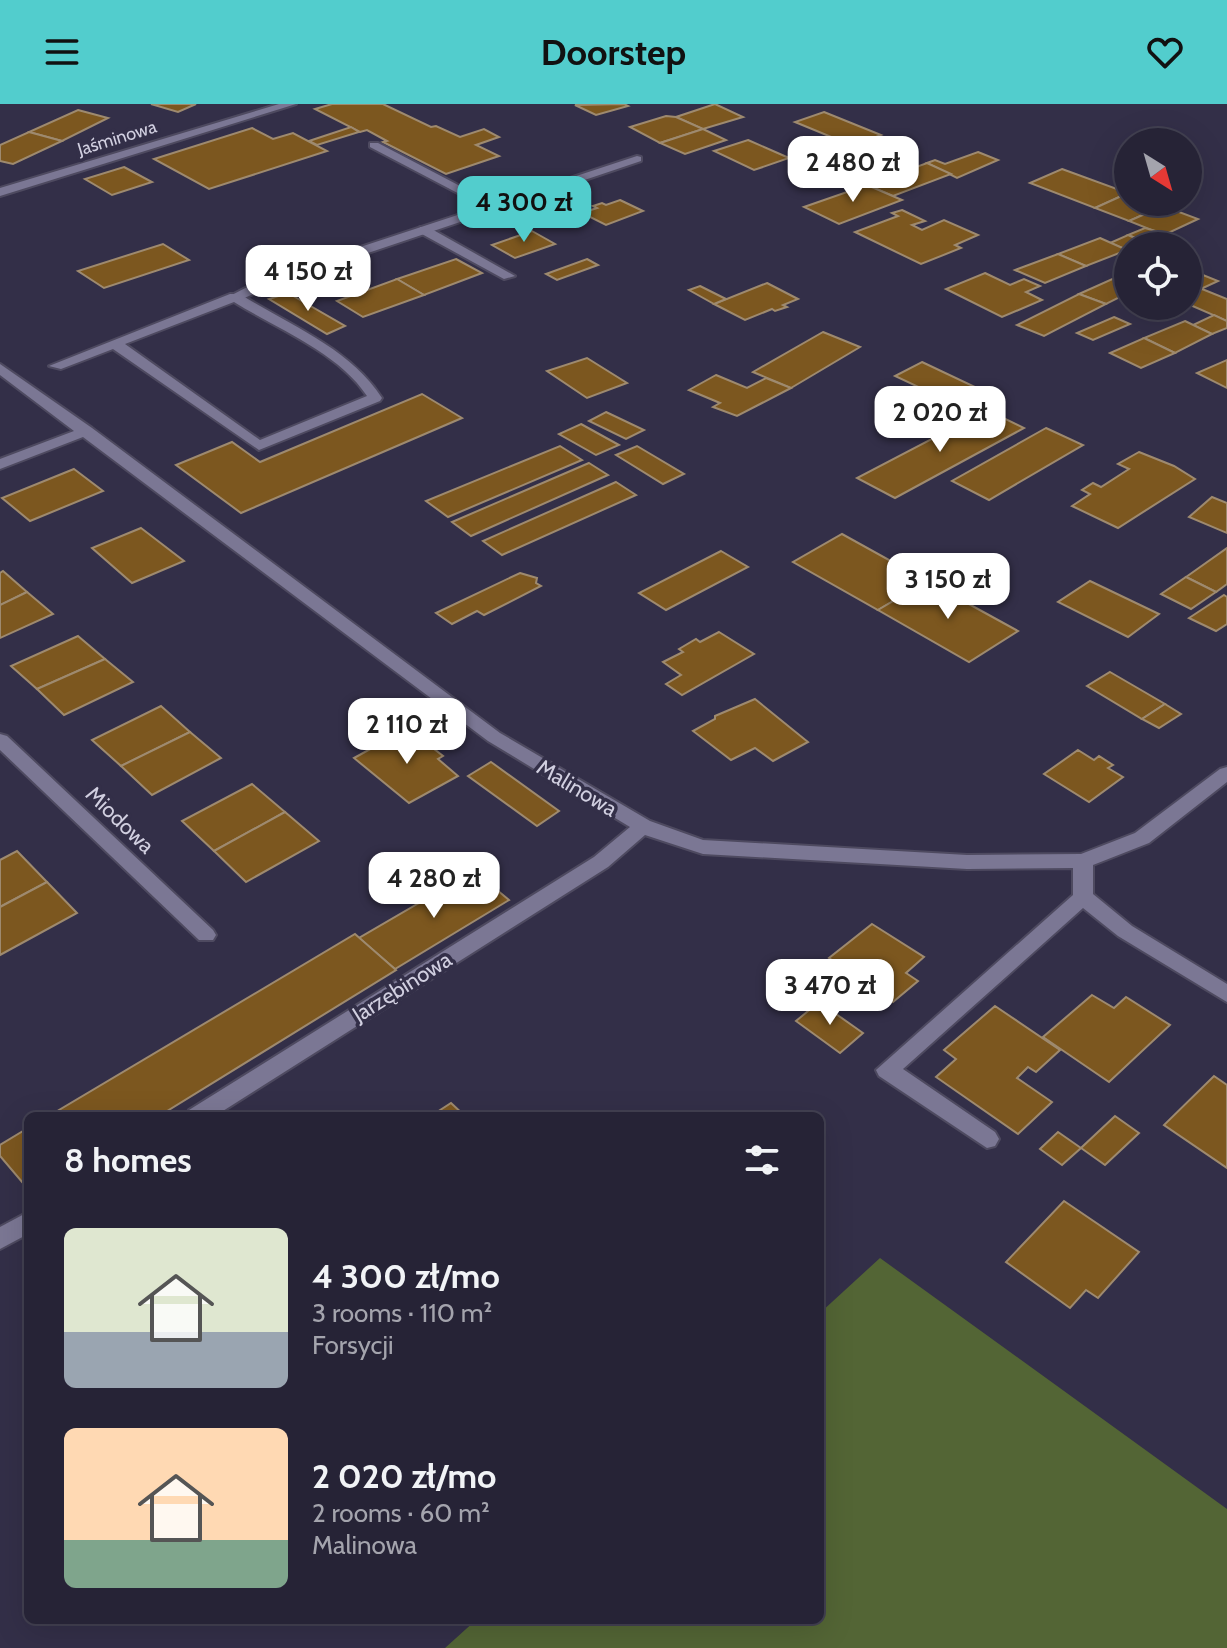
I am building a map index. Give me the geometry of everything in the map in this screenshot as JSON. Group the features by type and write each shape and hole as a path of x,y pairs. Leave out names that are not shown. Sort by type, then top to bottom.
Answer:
{"street":[{"name":"Jaśminowa","path":"0,192 291,104"},
{"path":"374,145 494,207"},
{"path":"56,366 268,282 637,159"},
{"path":"424,230 509,276"},
{"path":"114,343 259,446 375,398 369,384 331,356 235,297"},
{"name":"Malinowa","path":"0,368 494,737 643,826 672,839 703,847 967,862 1083,861 1142,838 1227,773"},
{"path":"0,464 87,431"},
{"name":"Miodowa","path":"0,740 206,935"},
{"name":"Jarzębinowa","path":"203,1112 601,862 643,826"},
{"path":"987,1139 887,1070 1083,897 1083,861"},
{"path":"1083,897 1125,931 1227,994"},
{"path":"0,1239 24,1224"}],"green space":[{"path":"880,1258 1227,1509 1227,1648 445,1648 472,1624 824,1624 824,1309"}],"building":[{"path":"151,104 196,104 178,112"},
{"path":"332,104 383,104 460,137 484,129 499,137 476,145 499,156 446,174 383,142 387,141 367,130 360,132 315,109"},
{"path":"715,104 743,117 703,129 676,117"},
{"path":"575,105 628,106 596,115"},
{"path":"78,110 108,118 62,141 29,132"},
{"path":"824,112 881,135 853,146 795,122"},
{"path":"666,116 703,129 660,143 630,127"},
{"path":"351,127 359,132 317,145 309,141"},
{"path":"252,128 273,139 293,133 327,151 209,189 154,159"},
{"path":"703,129 726,140 685,154 660,143"},
{"path":"29,132 62,141 13,164 0,161 0,145"},
{"path":"748,140 789,158 754,170 714,151"},
{"path":"978,152 998,160 957,178 927,163 935,160 945,164"},
{"path":"927,163 951,174 893,196 867,185"},
{"path":"124,167 152,182 112,195 85,179"},
{"path":"1062,169 1114,188 1114,199 1095,208 1030,183"},
{"path":"867,185 902,200 839,224 804,207"},
{"path":"1114,199 1114,215 1095,208"},
{"path":"620,200 643,211 606,225 582,213 597,208 593,206"},
{"path":"902,210 925,221 912,225 922,230 944,220 978,235 955,245 961,248 921,264 855,232 898,216 892,213"},
{"path":"1116,216 1140,216 1129,221"},
{"path":"1140,216 1190,216 1198,219 1170,232 1156,232 1129,221"},
{"path":"1145,228 1159,232 1135,232"},
{"path":"532,231 555,244 515,258 492,245"},
{"path":"1100,238 1114,244 1114,255 1086,266 1058,254"},
{"path":"163,244 189,260 104,288 78,271"},
{"path":"1058,254 1086,266 1045,283 1015,270"},
{"path":"456,259 482,273 424,295 397,279"},
{"path":"587,259 598,265 557,280 546,274"},
{"path":"985,273 1010,285 1024,279 1040,286 1026,292 1042,300 1002,317 946,289"},
{"path":"1202,275 1218,281 1202,288"},
{"path":"1114,278 1114,300 1106,304 1079,294"},
{"path":"397,279 424,295 363,317 337,301"},
{"path":"767,283 798,299 783,305 787,307 772,309 745,320 714,304"},
{"path":"700,286 726,299 714,304 689,290"},
{"path":"1202,289 1227,299 1227,321 1202,310"},
{"path":"288,293 345,326 327,334 269,299"},
{"path":"1079,294 1106,304 1044,336 1017,325"},
{"path":"1214,315 1227,321 1227,328 1212,334 1193,325"},
{"path":"1114,317 1114,320 1130,324 1093,340 1077,333"},
{"path":"1185,321 1212,334 1175,353 1144,338"},
{"path":"823,332 860,347 791,388 753,372"},
{"path":"1144,338 1175,353 1141,368 1110,353"},
{"path":"587,358 627,383 587,398 547,371"},
{"path":"1227,360 1227,388 1197,373"},
{"path":"922,362 975,387 948,401 895,376"},
{"path":"716,375 747,388 766,378 791,388 737,416 713,407 720,403 689,390"},
{"path":"422,394 462,418 241,513 176,465 232,442 260,462"},
{"path":"987,410 1024,428 895,498 857,478"},
{"path":"606,412 644,430 626,439 589,421"},
{"path":"581,424 619,445 596,455 559,434"},
{"path":"1046,428 1083,445 989,500 952,481"},
{"path":"560,446 582,460 448,517 426,501"},
{"path":"637,446 684,474 663,484 616,455"},
{"path":"1139,452 1174,466 1195,479 1118,528 1072,506 1090,494 1082,490 1093,483 1101,487 1129,469 1118,464"},
{"path":"589,463 608,475 471,536 452,522"},
{"path":"74,469 103,491 30,521 2,498"},
{"path":"616,482 636,495 502,555 483,541"},
{"path":"1212,497 1227,503 1227,533 1189,517"},
{"path":"141,528 184,561 132,583 92,548"},
{"path":"842,534 927,581 878,610 793,562"},
{"path":"1227,548 1227,584 1216,592 1186,577"},
{"path":"721,551 748,567 666,610 639,593"},
{"path":"3,571 27,592 0,605 0,573"},
{"path":"520,573 537,578 536,583 541,586 484,615 477,611 452,624 436,613"},
{"path":"1186,577 1216,592 1191,609 1161,594"},
{"path":"927,581 1018,631 969,662 878,610"},
{"path":"1090,581 1159,614 1128,637 1058,602"},
{"path":"27,592 53,614 0,638 0,605"},
{"path":"1224,595 1227,597 1227,624 1216,631 1189,618"},
{"path":"719,632 754,654 682,695 666,684 681,675 663,662 683,652 679,649 696,639 700,642"},
{"path":"78,636 105,659 37,689 11,666"},
{"path":"105,659 133,682 64,715 37,689"},
{"path":"1110,672 1165,704 1142,719 1087,686"},
{"path":"755,699 808,742 773,761 755,748 731,760 693,731 715,719 715,716"},
{"path":"1165,704 1181,714 1159,728 1142,719"},
{"path":"161,706 190,732 121,766 92,740"},
{"path":"403,731 420,745 425,742 443,756 438,759 458,776 409,803 354,758"},
{"path":"190,732 221,758 152,795 121,766"},
{"path":"1078,750 1094,760 1099,756 1113,765 1108,768 1123,777 1089,802 1044,774"},
{"path":"491,762 559,811 537,826 468,776"},
{"path":"252,784 285,812 214,851 182,821"},
{"path":"285,812 319,841 246,882 214,851"},
{"path":"17,851 47,882 0,907 0,860"},
{"path":"474,871 509,900 395,969 359,938"},
{"path":"47,882 77,913 0,955 0,907"},
{"path":"872,924 924,957 906,973 918,981 893,1002 829,958"},
{"path":"355,934 396,970 165,1112 56,1112"},
{"path":"1092,995 1114,1008 1126,997 1170,1025 1109,1082 1043,1037"},
{"path":"819,1002 863,1033 840,1053 796,1021"},
{"path":"995,1006 1060,1050 1036,1072 1028,1067 1017,1078 1052,1102 1018,1134 936,1077 956,1059 944,1050"},
{"path":"1214,1076 1227,1085 1227,1168 1164,1125"},
{"path":"451,1103 461,1112 437,1112"},
{"path":"1115,1116 1139,1133 1105,1165 1081,1148"},
{"path":"24,1130 24,1184 0,1156 0,1145"},
{"path":"1058,1132 1081,1148 1062,1165 1040,1149"},
{"path":"1064,1201 1139,1252 1098,1298 1086,1290 1070,1308 1006,1262"}]}
